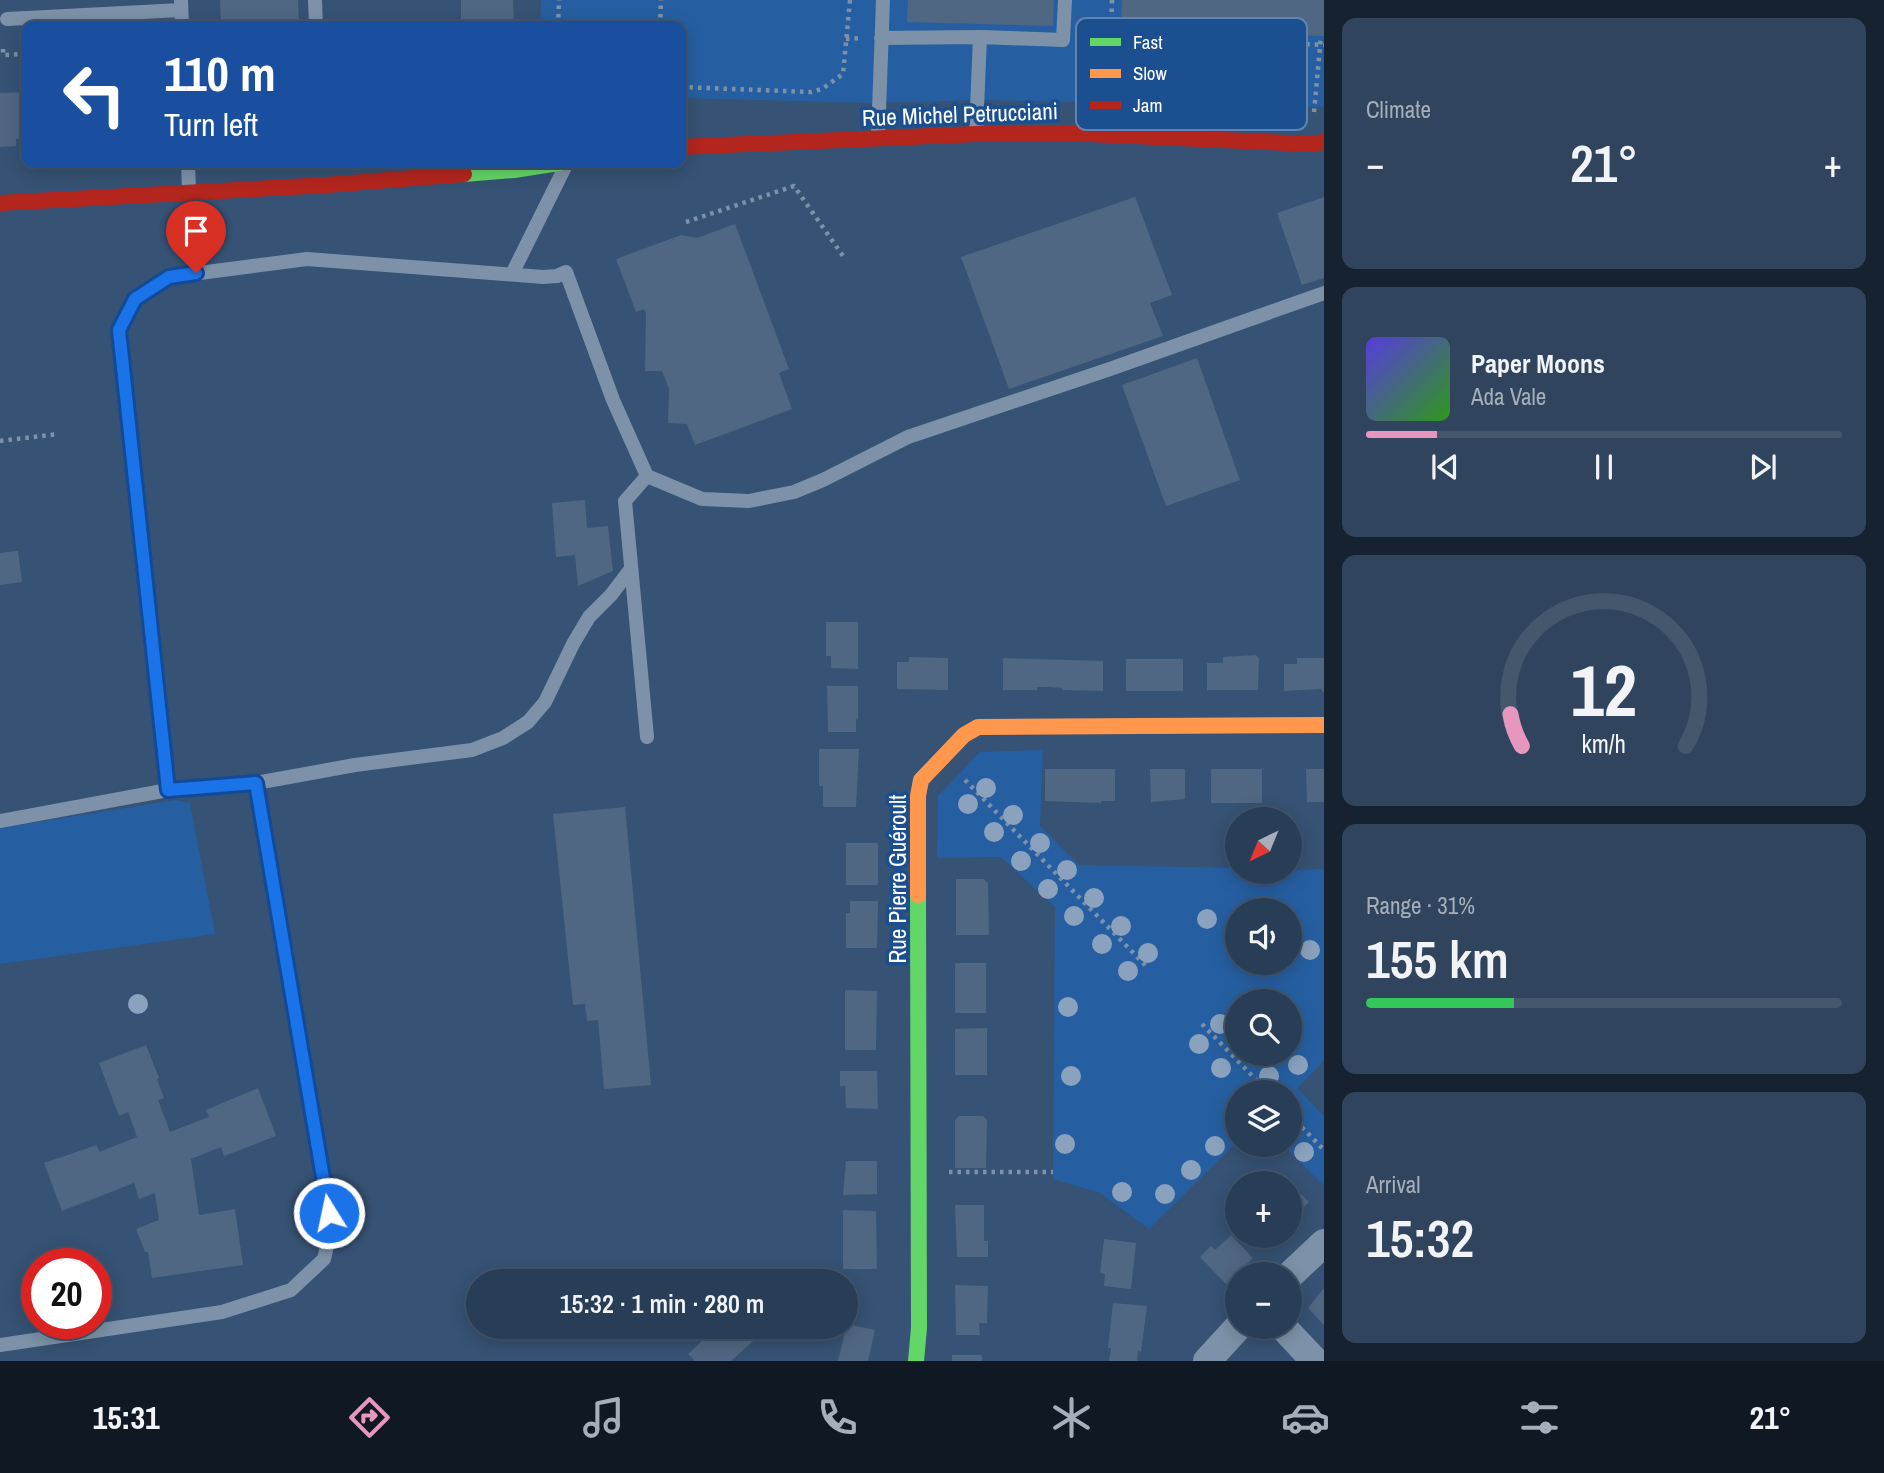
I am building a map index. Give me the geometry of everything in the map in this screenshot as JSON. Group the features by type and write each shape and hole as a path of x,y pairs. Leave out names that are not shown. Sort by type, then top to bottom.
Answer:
{"street":[{"name":"Rue Michel Petrucciani","path":"686,147 976,134 1089,134 1317,143"},
{"path":"0,203 327,179 527,168"},
{"name":"Rue Pierre Guéroult","path":"916,1361 919,1328 920,1172 918,796 921,780 964,735 978,727 1324,725"},
{"path":"1302,1264 1324,1243"},
{"path":"1207,1361 1227,1339"},
{"path":"1294,1339 1315,1361"}],"lane":[{"path":"315,0 316,21"},
{"path":"878,139 883,0"},
{"path":"881,38 1063,40 1065,0"},
{"path":"6,19 181,5"},
{"path":"976,134 980,37"},
{"path":"188,168 189,191"},
{"path":"512,274 565,168"},
{"path":"168,790 119,330 135,299 169,277 307,259 543,277 566,272 613,400 647,476 702,499 750,501 794,492 908,437 1324,293"},
{"path":"647,476 625,501 647,737"},
{"path":"0,821 168,790 256,783 355,765 472,750 503,738 528,722 545,702 589,617 611,595 630,570"},
{"path":"0,1345 222,1312 291,1290 324,1259 329,1213 256,783"}],"path":[{"path":"558,21 559,0"},
{"path":"660,21 661,0"},
{"path":"686,86 811,92 822,89 844,74 850,0"},
{"path":"1111,18 1112,0"},
{"path":"1317,143 1321,36"},
{"path":"3,49 3,55 21,54"},
{"path":"686,222 794,186 843,256"},
{"path":"0,441 59,434"},
{"path":"943,757 1147,968"},
{"path":"1202,1024 1256,1080"},
{"path":"1302,1127 1324,1150"},
{"path":"920,1172 1053,1172"}],"shaded area":[{"path":"541,0 1324,0 1324,107 1307,107 1307,18 1076,18 1076,102 977,100 872,103 686,98 686,21 540,21"},
{"path":"1043,750 1040,826 1079,865 1225,868 1225,884 1302,884 1302,870 1324,869 1324,1061 1302,1083 1302,1080 1225,1080 1225,1154 1149,1229 1100,1193 1053,1179 1055,907 1001,857 937,858 938,796 980,752"},
{"path":"175,800 190,803 215,934 0,964 0,828"},
{"path":"1302,1093 1324,1116 1324,1186 1295,1157 1302,1157"}],"building":[{"path":"220,0 298,0 299,21 221,21"},
{"path":"461,0 513,0 514,21 461,21"},
{"path":"908,0 1054,0 1053,26 907,22"},
{"path":"1122,0 1324,0 1324,36 1307,35 1307,18 1121,18"},
{"path":"21,92 21,138 16,139 16,146 0,147 0,93"},
{"path":"1135,197 1172,295 1150,303 1163,336 1009,389 961,257"},
{"path":"1324,197 1324,278 1302,285 1277,213"},
{"path":"735,224 789,369 779,373 792,409 695,445 687,424 668,423 669,389 662,371 645,371 646,313 644,309 636,312 616,259 681,235 697,238"},
{"path":"1197,358 1240,480 1166,506 1122,385"},
{"path":"585,500 587,528 608,526 613,571 578,586 575,555 556,557 552,503"},
{"path":"18,551 22,582 0,585 0,553"},
{"path":"826,622 858,622 858,669 831,668 831,656 826,656"},
{"path":"1256,655 1259,658 1258,690 1207,690 1207,663 1223,663 1223,657"},
{"path":"909,657 948,658 948,690 897,689 897,662 909,662"},
{"path":"1003,658 1103,661 1103,691 1049,687 1037,687 1037,690 1003,690"},
{"path":"1297,658 1324,658 1324,693 1321,689 1284,691 1284,664 1297,664"},
{"path":"1126,659 1183,659 1183,691 1126,691"},
{"path":"827,686 858,686 856,732 828,732"},
{"path":"819,749 859,749 856,807 823,807 823,786 819,786"},
{"path":"1045,769 1115,769 1115,801 1045,801"},
{"path":"1150,769 1185,769 1185,799 1151,802"},
{"path":"1211,769 1262,769 1262,803 1211,803"},
{"path":"1306,769 1324,769 1324,802 1307,802"},
{"path":"625,807 651,1085 604,1089 598,1020 587,1021 585,1004 573,1005 553,814"},
{"path":"846,843 878,843 878,885 846,885"},
{"path":"956,879 984,879 988,883 989,935 956,935"},
{"path":"850,901 878,901 877,948 846,948 846,913 850,913"},
{"path":"955,963 986,963 986,1013 955,1013"},
{"path":"845,990 877,991 876,1050 845,1050"},
{"path":"987,1028 987,1075 955,1075 955,1029"},
{"path":"146,1045 159,1078 157,1079 164,1098 158,1100 170,1132 209,1117 206,1110 258,1088 276,1136 224,1156 221,1147 191,1159 199,1215 235,1209 243,1265 152,1278 148,1252 145,1252 136,1229 159,1220 155,1193 139,1199 134,1183 62,1211 44,1163 97,1145 99,1152 137,1137 128,1112 119,1116 99,1063"},
{"path":"840,1071 877,1071 878,1109 846,1108 845,1086 840,1086"},
{"path":"959,1116 983,1116 987,1120 986,1168 955,1168 955,1120"},
{"path":"846,1161 877,1161 877,1194 843,1195"},
{"path":"1302,1195 1309,1202 1302,1209"},
{"path":"955,1205 984,1205 984,1241 988,1241 988,1257 957,1257"},
{"path":"843,1210 876,1211 877,1269 843,1269"},
{"path":"1104,1239 1136,1243 1131,1289 1104,1286 1105,1274 1100,1273"},
{"path":"1225,1241 1225,1248 1243,1248 1253,1258 1249,1262 1225,1262 1225,1283 1200,1257 1211,1246 1215,1250"},
{"path":"955,1285 988,1286 987,1323 979,1323 980,1335 956,1335"},
{"path":"1324,1288 1324,1325 1308,1308"},
{"path":"1113,1303 1147,1306 1141,1352 1138,1351 1137,1361 1109,1361"},
{"path":"858,1326 875,1330 868,1361 838,1361 843,1339 858,1339"},
{"path":"704,1339 756,1339 731,1361 695,1361 688,1354"},
{"path":"952,1355 982,1355 982,1361 952,1361"}],"traffic: fast":[{"path":"464,174 527,168"},
{"path":"916,1361 919,1328 918,895"}],"traffic: slow":[{"path":"918,895 918,796 921,780 964,735 978,727 1324,725"}],"traffic: jam":[{"path":"686,147 976,134 1089,134 1311,144 1324,142"},
{"path":"0,203 327,185 464,174"}],"route":[{"path":"196,273 169,277 135,299 119,330 168,790 256,783 329,1213"}]}
